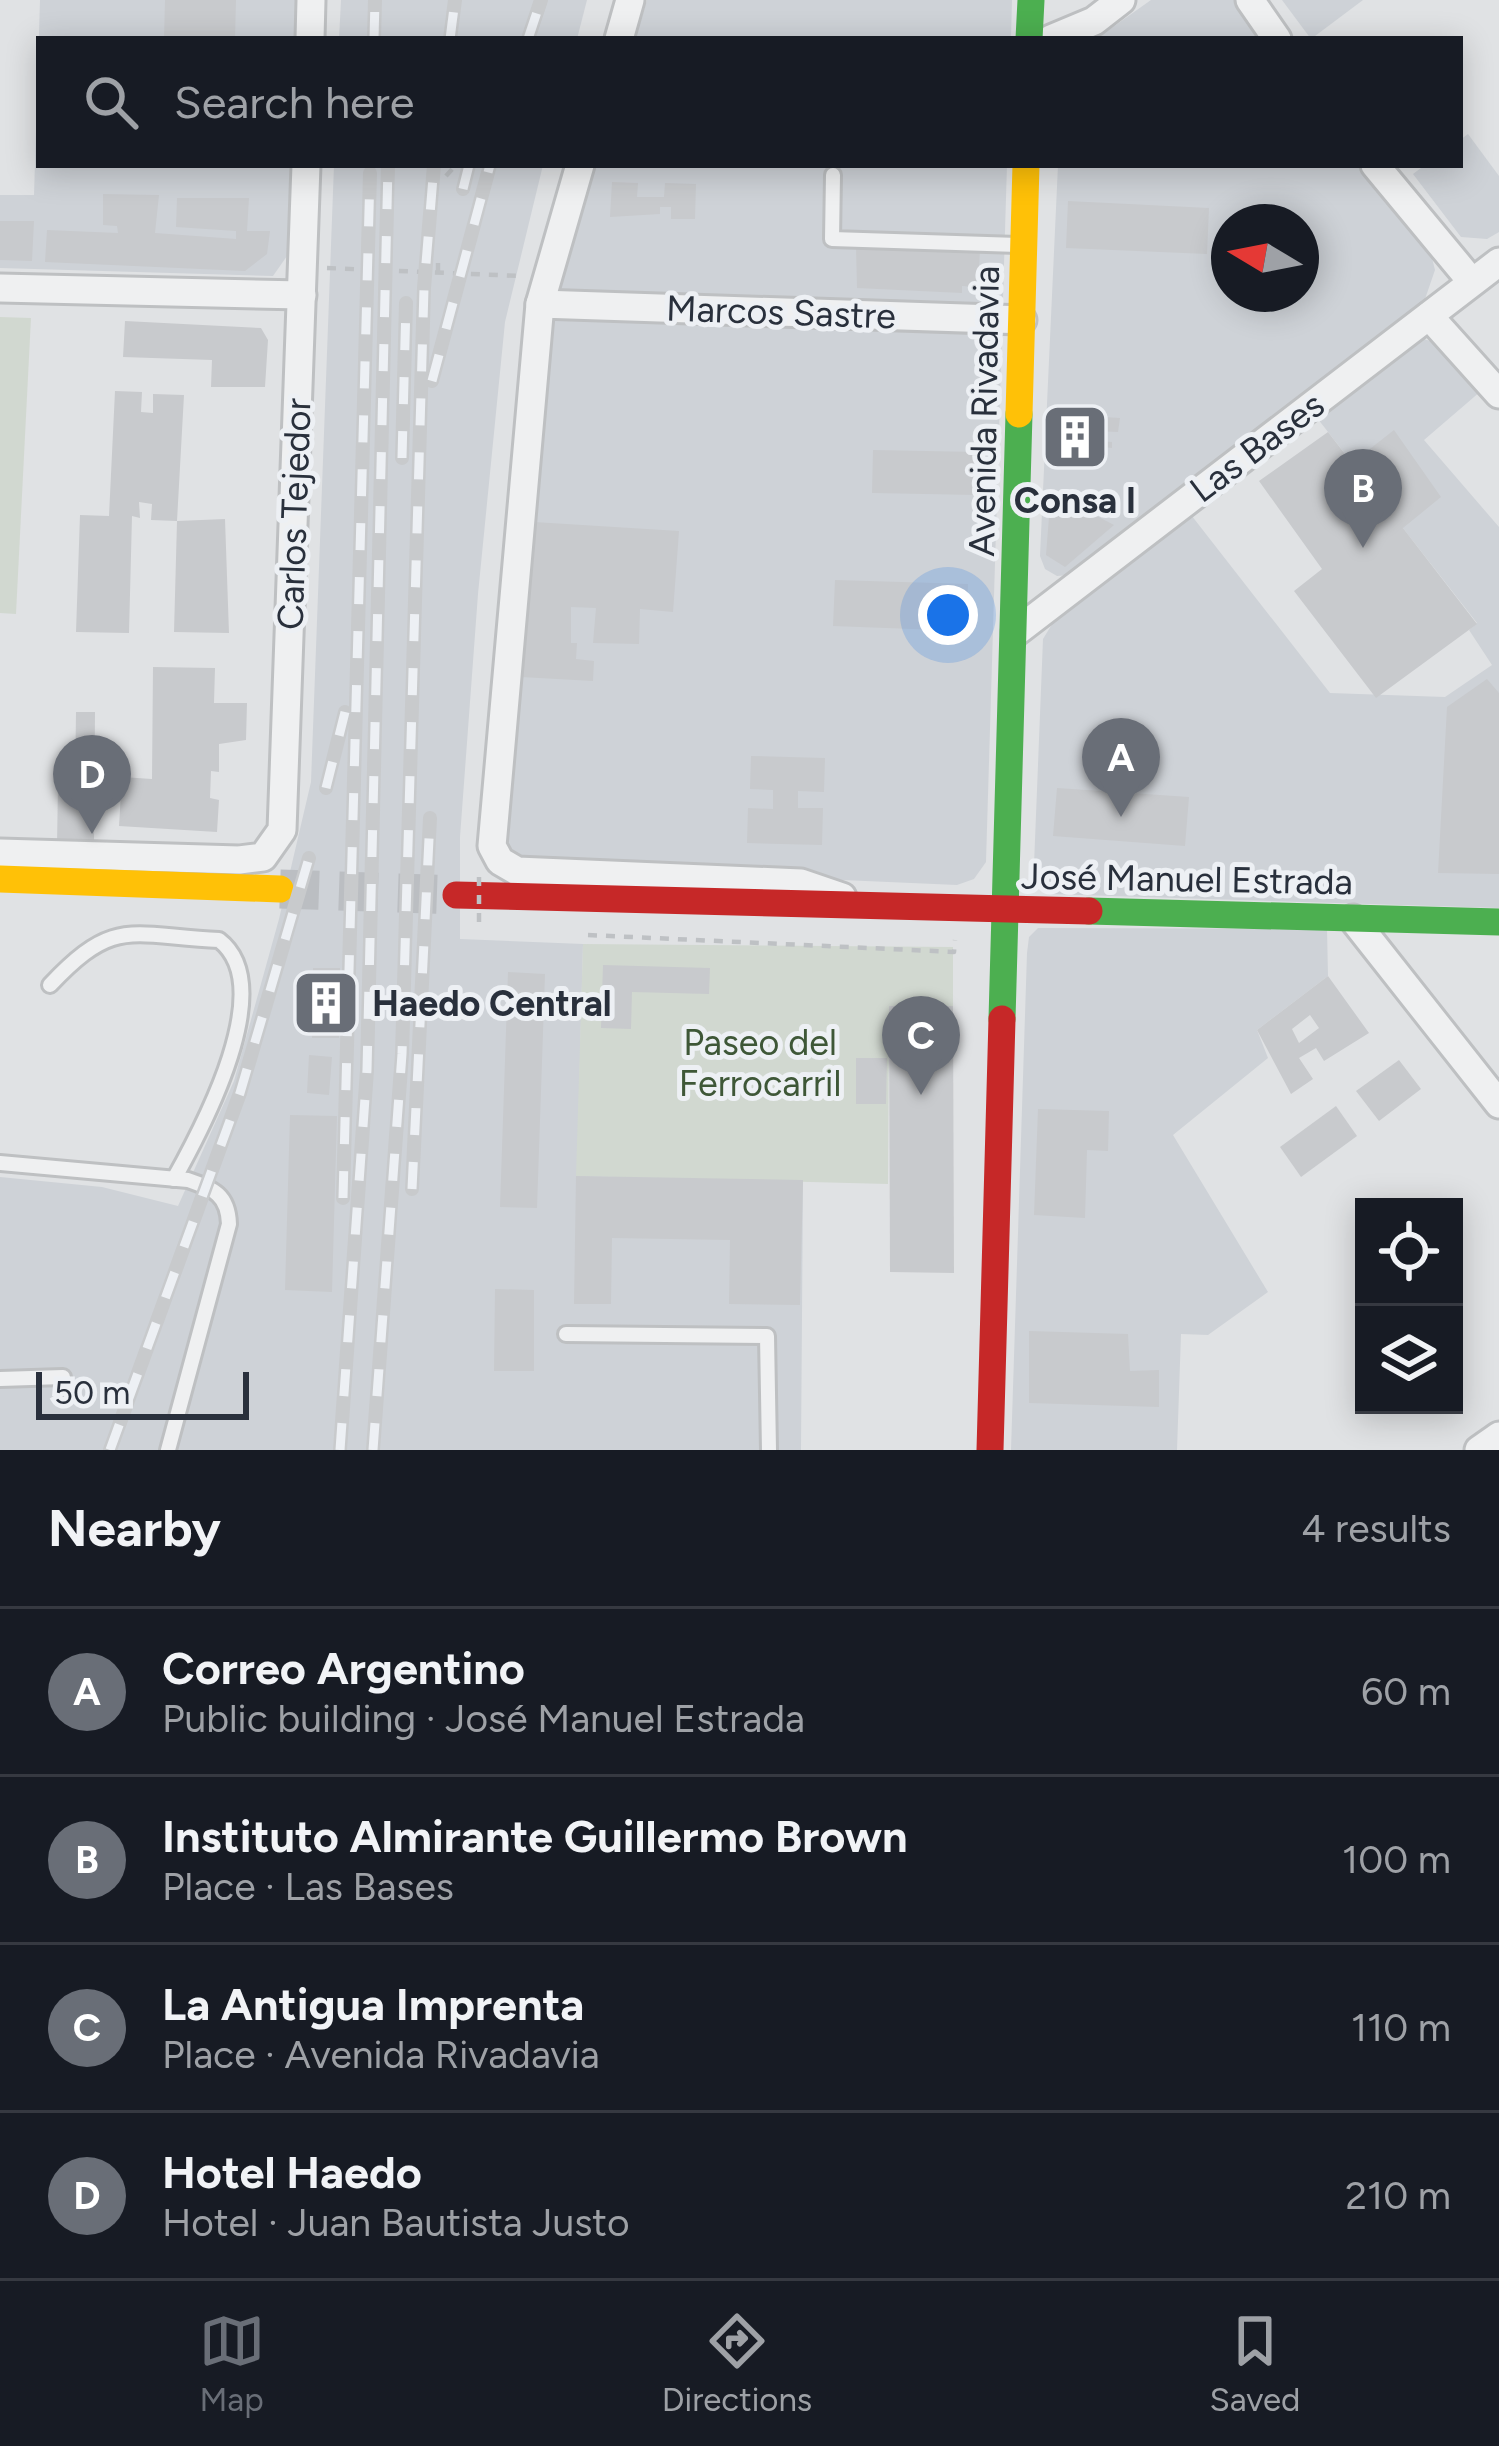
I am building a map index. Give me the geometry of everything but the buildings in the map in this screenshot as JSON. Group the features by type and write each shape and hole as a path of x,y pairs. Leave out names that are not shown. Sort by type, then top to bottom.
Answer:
{"street":[{"path":"310,36 311,0"},
{"path":"620,36 630,0"},
{"path":"1029,36 1031,0"},
{"path":"1058,36 1094,21 1121,0"},
{"path":"1250,0 1275,36"},
{"name":"Carlos Tejedor","path":"0,853 263,857 282,830 306,168"},
{"path":"489,869 540,304 579,168"},
{"name":"Avenida Rivadavia","path":"990,1450 1026,168"},
{"path":"1378,168 1472,282"},
{"name":"Las Bases","path":"1016,632 1499,262"},
{"path":"0,288 303,281"},
{"name":"Marcos Sastre","path":"540,304 1022,320"},
{"path":"1429,316 1499,394"},
{"name":"José Manuel Estrada","path":"489,869 801,883 874,908"},
{"path":"0,879 280,889"},
{"name":"José Manuel Estrada","path":"456,896 1499,922"},
{"path":"1353,919 1499,1104"},
{"path":"1480,1450 1499,1436"}],"lane":[{"path":"833,176 832,239 1024,245"},
{"path":"50,985 88,946 107,935 218,940 237,958 241,996 228,1063 174,1179"},
{"path":"0,1163 174,1179 218,1191 228,1205 230,1224 168,1450"},
{"path":"566,1334 767,1336 769,1450"},
{"path":"0,1379 63,1377"}],"path":[{"path":"446,176 454,168"},
{"path":"303,281 438,272 522,276 527,256 551,259"},
{"path":"438,257 438,272"},
{"path":"479,927 489,869"},
{"path":"574,934 954,952 956,910"}],"shaded area":[{"path":"40,0 296,0 295,36 39,36"},
{"path":"341,0 587,0 578,36 339,36"},
{"path":"647,0 1012,0 1011,36 636,36"},
{"path":"1151,0 1244,0 1270,36 1100,36"},
{"path":"1282,0 1363,0 1315,36 1309,36"},
{"path":"36,130 36,168 290,168 287,256 273,276 0,268 0,195 34,195"},
{"path":"1468,134 1499,176 1499,232 1487,239 1461,237 1413,174 1421,168 1463,168 1463,138"},
{"path":"334,168 542,168 505,322 460,837 460,939 583,944 577,1176 803,1180 801,1450 0,1450 0,1177 102,1187 178,1206 234,1081 311,782"},
{"path":"594,168 1007,168 986,862 974,879 957,885 524,866 508,853 504,830 550,345 563,268"},
{"path":"1058,168 1366,168 1432,258 1435,270 1425,299 1069,575 1057,576 1045,569 1040,556"},
{"path":"1424,339 1442,345 1481,391 1424,440 1499,527 1499,908 1047,894 1036,881 1034,865 1043,639 1057,616 1188,511 1330,693 1445,697 1492,665 1469,630 1477,623 1314,414 1406,346"},
{"path":"1038,928 1327,929 1328,976 1257,1030 1268,1058 1173,1135 1268,1292 1208,1335 1181,1334 1177,1450 1011,1450 1027,953 1029,937"}],"green space":[{"path":"0,317 31,318 16,614 0,613"},
{"name":"Paseo del Ferrocarril","path":"583,944 953,947 953,1006 889,1006 888,1184 576,1176"}],"tunnel":[{"path":"280,889 456,895"}],"railway":[{"path":"374,36 375,0"},
{"path":"450,36 455,0"},
{"path":"529,36 541,0"},
{"path":"340,1450 367,1070 388,168"},
{"path":"373,1450 402,1054 424,288 434,168"},
{"path":"463,189 468,168"},
{"path":"432,381 489,168"},
{"path":"343,1198 370,173"},
{"path":"402,458 406,303"},
{"path":"326,788 345,712"},
{"path":"412,1189 430,818"},
{"path":"110,1450 240,1093 309,858"}],"traffic: fast":[{"path":"1029,36 1031,0"},
{"path":"1002,1019 1019,414"},
{"path":"1089,911 1499,922"}],"traffic: slow":[{"path":"1019,414 1026,168"},
{"path":"0,879 280,889"}],"traffic: jam":[{"path":"456,895 1089,911"},
{"path":"990,1450 1002,1019"}],"place":[{"name":"Consa I","path":"1075,437"},
{"name":"Instituto Almirante Guillermo Brown","path":"1363,548"},
{"name":"Correo Argentino","path":"1121,817"},
{"name":"Hotel Haedo","path":"92,834"},
{"name":"Haedo Central","path":"326,1003"},
{"name":"La Antigua Imprenta","path":"921,1095"}]}
